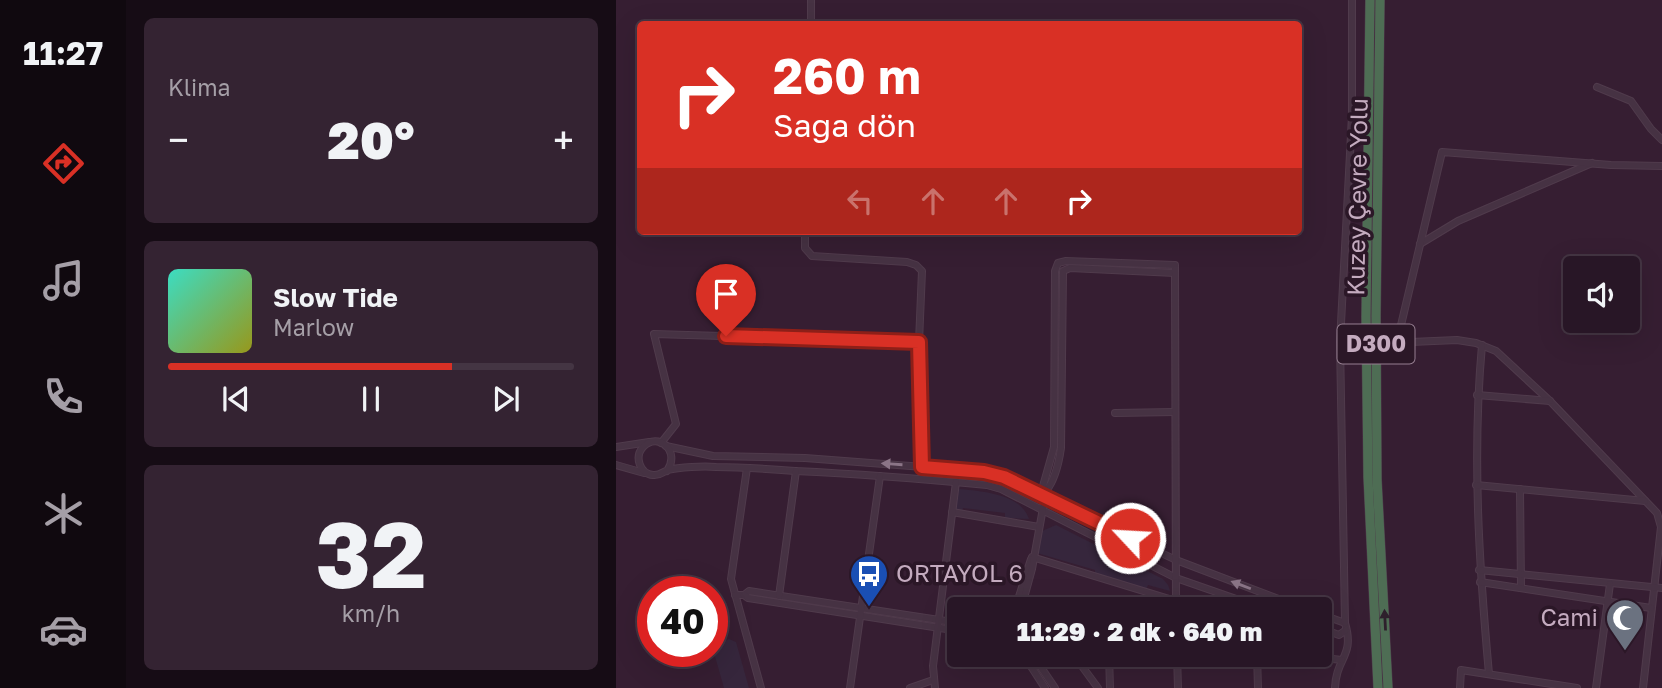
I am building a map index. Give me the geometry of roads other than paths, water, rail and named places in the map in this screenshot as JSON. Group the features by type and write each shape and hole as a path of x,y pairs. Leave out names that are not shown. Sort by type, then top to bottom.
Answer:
{"highway":[{"name":"Kuzey Çevre Yolu","path":"1370,0 1366,317 1368,477 1378,688"},
{"name":"Kuzey Çevre Yolu","path":"1380,0 1377,465 1388,688"}],"street":[{"path":"811,0 811,21"},
{"path":"1335,688 1337,673 1349,646 1345,627 1340,342 1352,116 1352,0"},
{"path":"1597,87 1620,94 1631,101 1662,140"},
{"path":"1397,342 1442,152 1662,166"},
{"path":"1420,244 1458,221 1593,163"},
{"path":"805,235 805,248 812,256 901,262 918,267 923,273 919,342 922,467"},
{"path":"1058,263 1066,261 1175,265 1176,597"},
{"path":"1058,263 1065,270 1175,273"},
{"path":"1045,494 1043,485 1054,447 1055,271 1058,263"},
{"path":"1019,597 1032,557 1045,494 1057,465 1060,448 1062,276 1065,270"},
{"path":"664,444 676,424 654,334 919,342"},
{"path":"1388,343 1457,340 1482,345 1502,355 1657,513 1661,524 1643,688"},
{"path":"1482,345 1477,396 1476,485 1479,570 1489,674"},
{"path":"1477,396 1550,401"},
{"path":"1115,413 1175,412"},
{"path":"646,473 639,465 639,454 650,442"},
{"path":"616,447 650,442 713,456 805,458 997,475 1045,494 1176,560 1274,597"},
{"path":"664,444 672,455 667,471"},
{"path":"616,464 657,475 667,471 714,466 987,485 1001,489 1175,578 1227,597"},
{"path":"747,468 732,579 761,688"},
{"path":"779,596 796,471"},
{"path":"850,688 880,476"},
{"path":"910,688 934,684 937,628 956,482"},
{"path":"1476,485 1645,500"},
{"path":"1520,489 1521,589"},
{"path":"952,512 1039,527"},
{"path":"1032,557 1152,597"},
{"path":"1024,597 1032,569 1032,557"},
{"path":"1479,570 1662,588"},
{"path":"1480,582 1651,608"},
{"path":"1596,688 1610,584"},
{"path":"735,595 749,591 947,629"},
{"path":"744,594 748,598 947,621"},
{"path":"1332,620 1345,627"},
{"path":"1332,632 1339,635 1345,627"},
{"path":"1332,659 1342,660"},
{"path":"1031,667 1045,688"},
{"path":"1041,667 1055,688"},
{"path":"1083,667 1098,688"},
{"path":"1109,667 1110,688"},
{"path":"1177,667 1178,688"},
{"path":"1257,667 1258,688"},
{"path":"1460,688 1461,670 1577,688"}],"tunnel":[{"path":"1340,342 1388,343"}],"place":[{"name":"ORTAYOL 6","path":"869,608"},
{"name":"Cami","path":"1625,652"}]}
